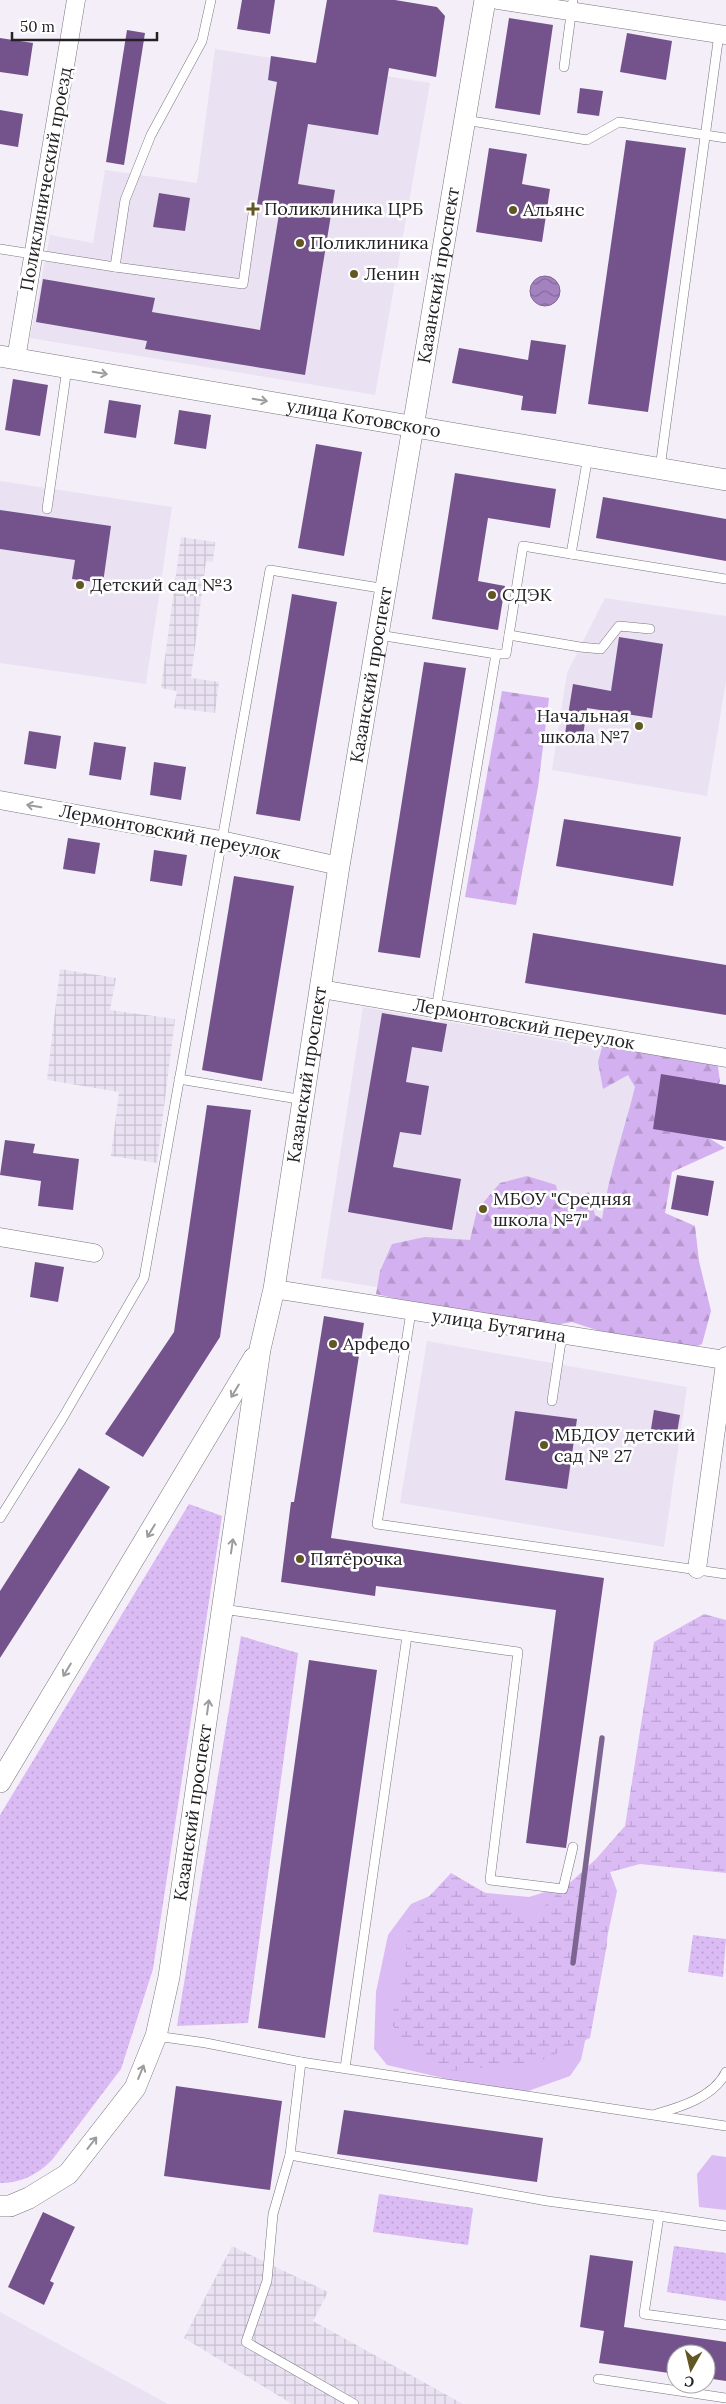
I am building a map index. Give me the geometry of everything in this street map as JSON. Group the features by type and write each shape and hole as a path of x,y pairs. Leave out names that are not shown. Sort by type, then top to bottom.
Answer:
{"street":[{"name":"Поликлинический проезд","path":"8,358 33,255 76,0"},
{"name":"Казанский проспект","path":"0,2206 10,2206 29,2198 68,2174 135,2088 156,2036 169,1977 260,1350 274,1289 340,866 485,0"},
{"path":"498,0 572,5 722,34"},
{"name":"улица Котовского","path":"8,358 726,480"},
{"name":"Лермонтовский переулок","path":"0,800 221,840 340,866"},
{"name":"Лермонтовский переулок","path":"321,989 726,1058"},
{"path":"0,1237 94,1253"},
{"name":"улица Бутягина","path":"274,1289 411,1312 726,1359"},
{"name":"Казанский проспект","path":"0,1782 260,1350"},
{"path":"697,1569 726,1359"}],"lane":[{"path":"115,268 125,200 151,135 202,41 210,0"},
{"path":"564,67 572,5"},
{"path":"660,468 705,135 722,34"},
{"path":"465,120 587,140 619,122 726,138"},
{"path":"0,249 115,268 244,284 254,214"},
{"path":"47,509 67,367"},
{"path":"571,554 588,456"},
{"path":"379,635 506,654 523,546 726,579"},
{"path":"0,1518 62,1419 144,1278 270,570 386,589"},
{"path":"509,635 580,647 601,648 619,626 650,629"},
{"path":"436,1009 496,654"},
{"path":"179,1079 304,1100"},
{"path":"411,1312 377,1524 682,1570 697,1569 726,1574"},
{"path":"552,1401 562,1335"},
{"path":"222,1609 518,1652 490,1880 563,1889 573,1847"},
{"path":"345,2068 407,1636"},
{"path":"156,2036 206,2043 300,2062 726,2126"},
{"path":"300,2062 290,2155 273,2214 267,2281 246,2342 354,2404"},
{"path":"654,2115 680,2107 708,2092 723,2079 726,2072"},
{"path":"290,2155 546,2201 726,2226"},
{"path":"659,2216 644,2314 726,2325"},
{"path":"598,2379 726,2398"}],"shaded area":[{"name":"Поликлиника ЦРБ","path":"215,49 430,83 375,395 30,338 50,235 93,243 105,170 197,183"},
{"name":"Детский сад №3","path":"0,481 172,507 146,684 0,663"},
{"path":"181,537 215,542 213,562 206,561 191,678 219,682 215,713 174,708 177,691 161,688"},
{"name":"Начальная школа №7","path":"605,598 726,616 726,681 707,796 552,770 567,673"},
{"path":"60,969 116,978 110,1010 175,1019 157,1163 111,1156 119,1092 47,1080"},
{"name":"МБОУ \"Средняя школа №7\"","path":"363,1007 659,1059 614,1326 321,1278"},
{"name":"МБДОУ детский сад № 27","path":"427,1341 687,1387 664,1547 400,1503"},
{"path":"232,2246 328,2292 313,2321 463,2404 292,2404 184,2338"},
{"path":"0,2312 168,2404 0,2404"}],"green space":[{"path":"502,691 549,698 538,787 516,905 465,897"},
{"path":"604,1040 717,1060 720,1081 707,1111 704,1135 725,1148 672,1172 665,1213 695,1226 699,1261 711,1311 702,1344 688,1350 621,1338 572,1322 550,1326 423,1305 376,1294 380,1271 392,1244 425,1237 470,1240 477,1210 500,1183 527,1176 556,1185 560,1203 589,1192 595,1215 602,1219 635,1087 628,1075 603,1089 598,1062"},
{"path":"189,1504 222,1516 153,1969 121,2069 52,2160 40,2170 22,2180 0,2183 0,1815"},
{"path":"704,1614 726,1620 726,1873 640,1864 610,1872 607,1944 590,2038 538,2062 452,2071 415,2055 390,2022 405,1972 408,1919 451,1873 530,1919 596,1859 625,1826 654,1642"},
{"path":"241,1636 298,1653 248,2023 177,2026"},
{"path":"610,1872 617,1891 581,2060 570,2076 517,2095 387,2065 374,2049 376,1992 388,1935 411,1904 446,1889 529,1897"},
{"path":"693,1935 726,1939 723,1977 688,1972"},
{"path":"712,2155 726,2157 726,2210 699,2207 697,2174"},
{"path":"379,2194 473,2208 468,2245 373,2232"},
{"path":"674,2246 726,2253 726,2301 667,2292"}],"water":[{"path":"545,276 556,280 560,291 556,302 545,306 534,302 530,291 534,280"}],"building":[{"path":"242,0 275,0 270,34 237,29"},
{"name":"Поликлиника","path":"327,0 395,0 437,7 445,16 436,77 389,68 378,135 308,124 298,184 335,190 305,375 145,349 147,341 36,322 43,279 155,298 152,312 260,330 280,208 257,204 277,82 268,80 271,56 316,63"},
{"path":"509,18 553,25 540,115 495,108"},
{"path":"127,30 145,33 124,165 106,162"},
{"path":"627,33 672,41 666,80 620,72"},
{"path":"0,38 33,43 28,76 0,72"},
{"path":"580,88 603,91 599,116 577,113"},
{"path":"0,110 23,114 18,147 0,144"},
{"path":"626,140 686,148 648,412 588,404"},
{"name":"Альянс","path":"489,148 527,154 522,184 550,189 542,242 476,232"},
{"path":"159,193 190,198 185,231 153,227"},
{"path":"531,340 566,345 556,414 521,410 523,396 452,383 459,348 528,360"},
{"path":"13,379 48,385 40,436 5,430"},
{"path":"109,400 141,405 136,438 104,433"},
{"path":"179,410 211,415 206,449 174,444"},
{"path":"316,444 362,452 344,556 298,548"},
{"path":"455,473 556,489 550,528 488,518 478,581 505,586 498,630 432,619"},
{"path":"603,497 726,519 726,561 596,538"},
{"path":"0,510 111,526 103,583 72,579 75,560 0,549"},
{"path":"292,594 337,602 300,821 256,814"},
{"path":"619,637 663,644 652,718 587,708 582,743 564,740 573,684 611,691"},
{"path":"424,662 466,668 420,958 378,952"},
{"path":"29,731 61,736 56,769 24,764"},
{"path":"94,742 126,747 121,780 89,775"},
{"path":"154,762 186,767 181,800 150,795"},
{"path":"564,819 681,837 673,886 556,866"},
{"path":"68,838 100,843 95,874 63,869"},
{"path":"154,850 187,855 182,886 150,881"},
{"path":"234,876 294,886 262,1081 202,1070"},
{"path":"533,933 726,965 726,1015 525,983"},
{"path":"382,1013 447,1024 442,1052 412,1047 406,1082 429,1086 421,1135 400,1132 393,1167 461,1179 452,1230 348,1212"},
{"path":"661,1074 726,1085 726,1141 653,1129"},
{"path":"207,1105 251,1110 220,1337 143,1457 105,1434 174,1332"},
{"path":"5,1140 35,1144 33,1153 79,1159 73,1210 38,1206 41,1181 0,1175"},
{"path":"677,1175 714,1181 708,1216 671,1209"},
{"path":"35,1262 64,1267 58,1302 30,1297"},
{"path":"324,1316 364,1323 331,1538 604,1578 566,1848 526,1843 556,1610 376,1586 375,1596 281,1582 291,1502 294,1502"},
{"path":"654,1410 680,1415 677,1433 651,1429"},
{"path":"515,1411 577,1419 567,1489 505,1480"},
{"path":"79,1468 110,1487 0,1658 0,1591"},
{"path":"309,1660 377,1670 325,2038 258,2028"},
{"path":"176,2086 282,2101 270,2190 164,2176"},
{"path":"344,2110 543,2138 537,2182 337,2154"},
{"path":"43,2212 75,2227 50,2281 54,2283 44,2305 8,2287"},
{"path":"590,2255 633,2261 624,2327 726,2342 726,2381 716,2380 716,2344 666,2344 666,2373 599,2363 604,2331 580,2327"}],"waterway":[{"path":"573,1963 602,1738"}],"place":[{"name":"Поликлиника ЦРБ","path":"253,209"},
{"name":"Альянс","path":"513,210"},
{"name":"Поликлиника","path":"300,243"},
{"name":"Ленин","path":"354,274"},
{"name":"Детский сад №3","path":"80,585"},
{"name":"СДЭК","path":"492,595"},
{"name":"Начальная школа №7","path":"639,726"},
{"name":"МБОУ \"Средняя школа №7\"","path":"483,1209"},
{"name":"Арфедо","path":"333,1344"},
{"name":"МБДОУ детский сад № 27","path":"544,1445"},
{"name":"Пятёрочка","path":"300,1559"}]}
